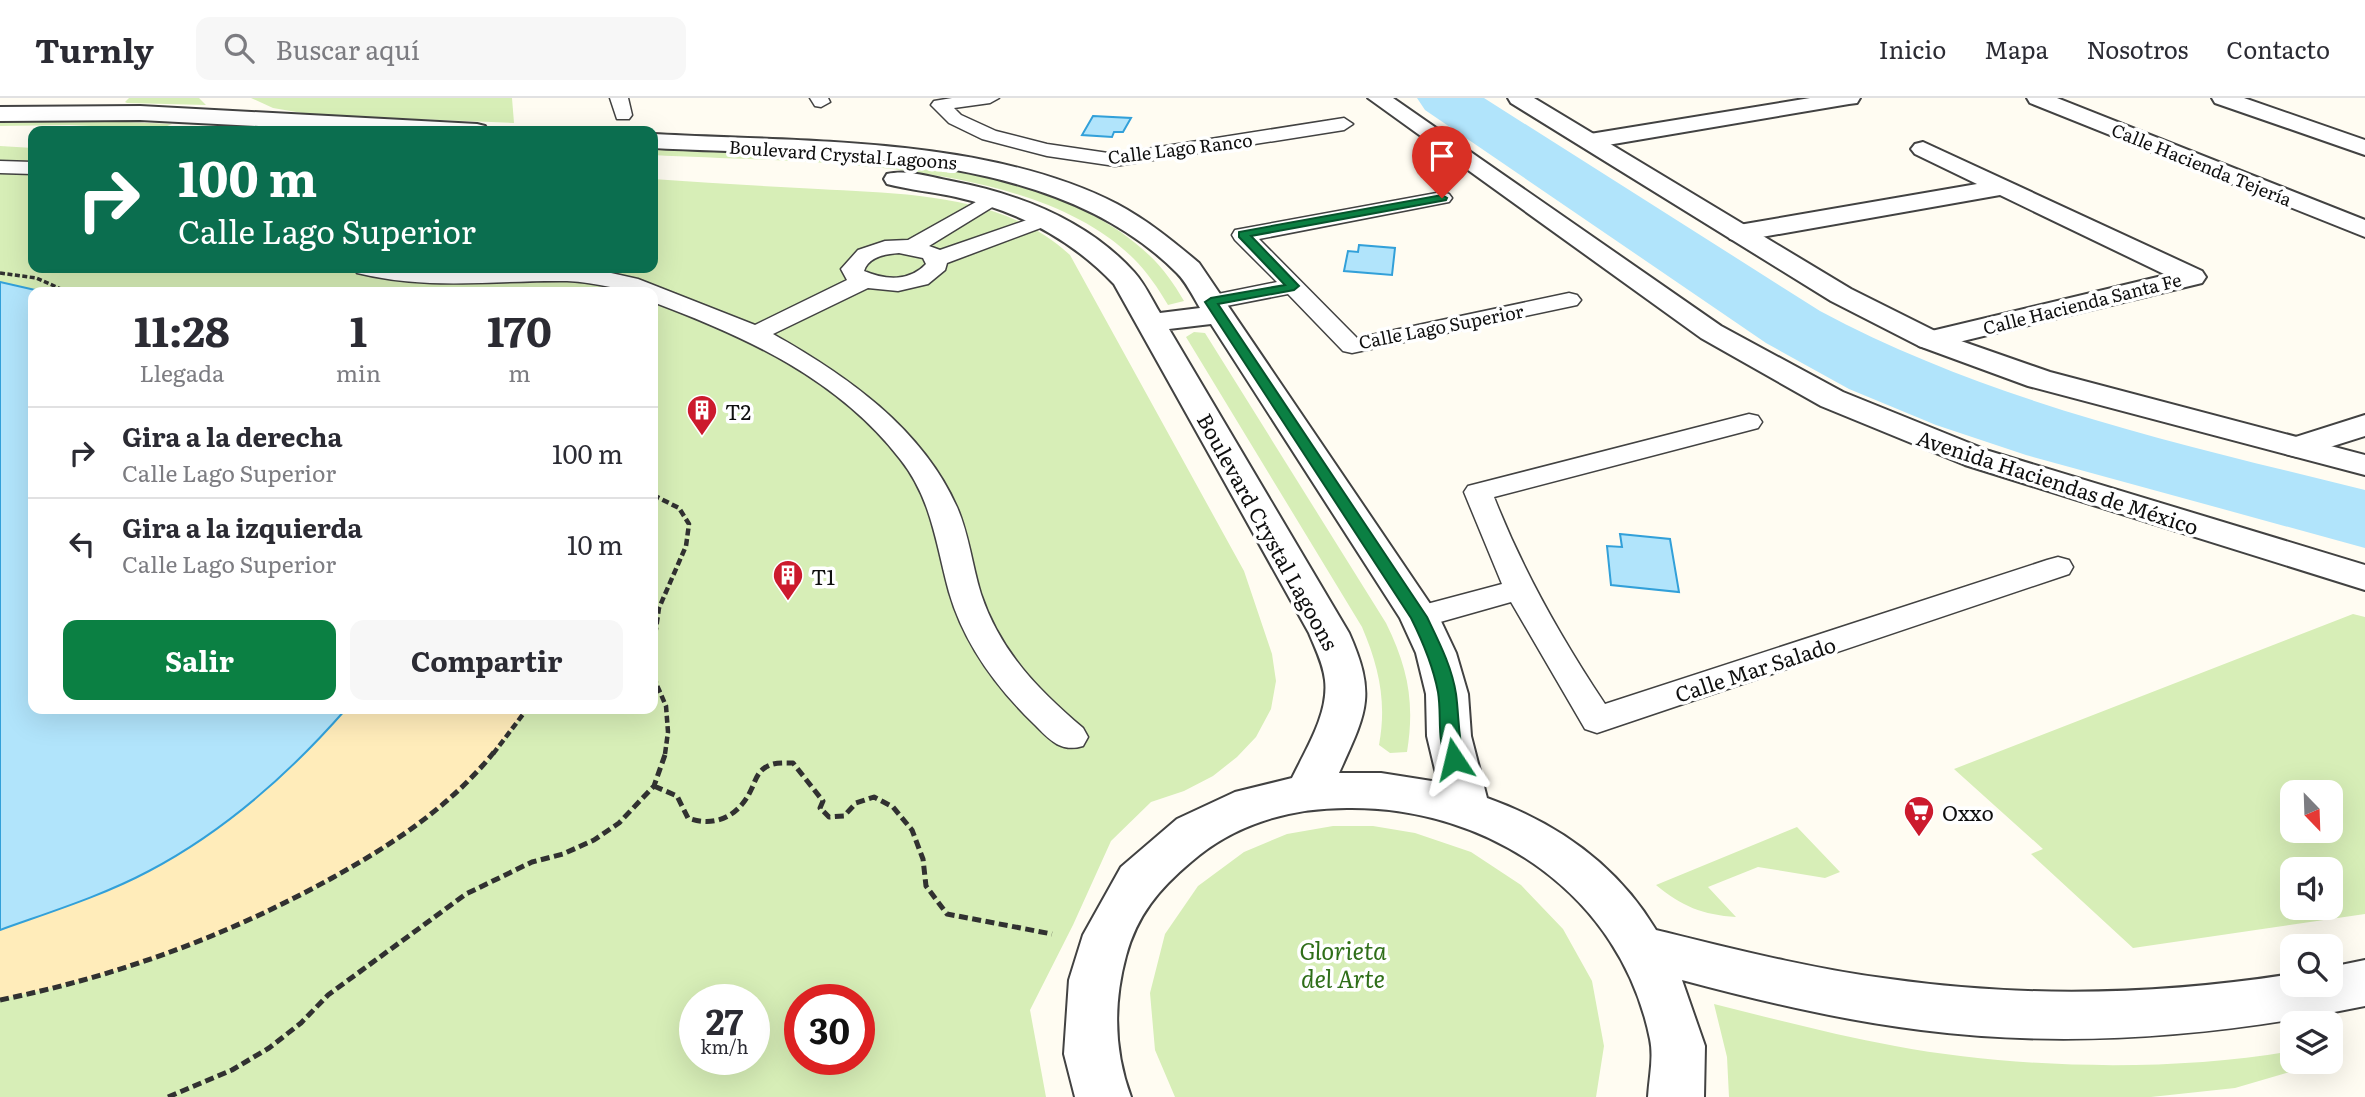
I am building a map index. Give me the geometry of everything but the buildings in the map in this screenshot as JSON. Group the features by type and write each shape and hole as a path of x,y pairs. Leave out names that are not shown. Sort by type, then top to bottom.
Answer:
{"street":[{"path":"6,114 72,98"},
{"name":"Avenida Haciendas de México","path":"1379,98 1711,332 1832,399 1977,458 2365,578"},
{"path":"1518,98 1850,300 1930,340 2039,379 2365,465"},
{"path":"1590,141 1849,98"},
{"name":"Calle Hacienda Tejería","path":"2038,98 2365,229"},
{"path":"2223,98 2365,148"},
{"path":"6,114 220,108 289,122 373,126"},
{"path":"197,126 220,108"},
{"path":"0,134 28,133"},
{"name":"Boulevard Crystal Lagoons","path":"658,141 884,153 985,167 1063,188 1121,215 1169,248 1189,268 1419,617 1436,653 1447,694 1449,736 1466,806"},
{"name":"Calle Hacienda Santa Fe","path":"1923,149 2192,276 1930,340"},
{"name":"Boulevard Crystal Lagoons","path":"658,164 887,178 931,184 992,199 1047,219 1092,246 1111,262 1126,279 1152,323 1329,633 1341,661 1346,691 1334,735 1309,790"},
{"path":"1739,233 2002,187"},
{"path":"1152,323 1214,308"},
{"path":"2298,447 2365,425"},
{"path":"1103,1097 1091,1059 1091,990 1110,927 1144,874 1191,833 1247,805 1309,790 1388,789 1466,806 1519,829 1566,861 1609,901 1643,948 1678,1041 1675,1097"},
{"path":"1643,948 1830,993 1924,1007 2017,1014 2102,1015 2185,1011 2362,987"}],"lane":[{"name":"Calle Lago Ranco","path":"989,98 940,105 966,125 1016,143 1115,160 1344,124"},
{"path":"985,167 1016,143"},
{"path":"0,167 28,168"},
{"name":"Calle Lago Superior","path":"1442,198 1243,235 1352,346 1569,300"},
{"path":"912,247 992,199"},
{"path":"937,260 1047,219"},
{"path":"885,247 912,247 932,254 937,260 932,271 912,282 885,285 864,281 854,275 852,269 861,256 885,247"},
{"path":"396,273 451,279 595,276 635,287"},
{"path":"755,334 864,281"},
{"path":"1214,308 1294,286"},
{"path":"658,296 755,334 807,365 867,410 897,437 914,459 942,506 978,631 999,666 1030,703 1070,737"},
{"name":"Calle Mar Salado","path":"1749,422 1478,492 1519,590 1548,644 1597,720 2058,567"},
{"path":"1419,617 1519,590"}],"path":[{"path":"0,273 34,276 60,287"},
{"path":"658,497 672,503 685,514 690,527 688,541 662,598 658,622"},
{"path":"169,1097 232,1070 269,1048 301,1023 328,995 466,894 509,872 563,854 594,840 620,823 654,786 665,758 668,732 666,706 658,688"},
{"path":"0,1000 108,976 183,950 254,919 312,889 418,825 483,767 523,714"},
{"path":"654,786 680,797 688,818 699,824 714,823 737,812 760,771 770,765 793,763 823,801 820,808 823,815 830,819 842,819 852,812 856,803 874,797 900,812 913,829 920,845 925,883 935,901 947,914 1104,944"}],"green space":[{"path":"129,98 199,98 206,105 125,102"},
{"path":"251,98 512,98 514,123 314,115 273,108"},
{"path":"79,120 172,124 0,126 0,121"},
{"path":"0,146 28,148 28,273 658,273 658,179 884,193 951,201 1014,219 1043,235 1070,255 1244,571 1272,654 1276,681 1271,709 1256,737 1237,757 1213,776 1184,791 1151,802 1111,841 1030,1010 1046,1097 0,1097"},
{"path":"658,149 845,158 914,165 982,177 1045,194 1102,220 1149,255 1184,301 1168,305 1133,258 1088,224 1033,200 972,182 906,171 772,160 658,155"},
{"path":"1194,332 1205,333 1386,623 1400,655 1408,686 1410,717 1407,752 1390,753 1379,745 1382,714 1380,685 1362,627 1186,337"},
{"path":"2353,614 2365,617 2365,914 2343,917 2343,857 2280,857 2280,920 2324,920 2133,948 2031,854 2043,849 1954,769"},
{"name":"Glorieta del Arte","path":"1333,826 1373,826 1415,833 1471,852 1521,885 1563,929 1592,981 1604,1046 1596,1097 1175,1097 1155,1050 1150,993 1165,934 1198,886 1244,852 1287,834"},
{"path":"1797,827 1840,872 1825,878 1758,867 1708,887 1736,917 1693,908 1674,899 1656,885"},
{"path":"1714,1004 1872,1042 1942,1054 2042,1063 2145,1065 2280,1053 2280,1074 2283,1074 2235,1088 2151,1097 1729,1097 1727,1057"}],"sand":[{"path":"341,714 523,714 481,768 435,811 374,853 301,895 218,934 134,965 0,999 0,930 74,903 234,817 310,748"}],"water":[{"path":"1093,116 1131,118 1123,132 1114,132 1112,137 1082,135"},
{"path":"1359,245 1395,248 1392,275 1344,271 1348,251 1358,252"},
{"path":"0,282 28,288 28,714 342,714 279,778 204,838 149,871 113,888 0,930"},
{"path":"1620,534 1670,539 1679,592 1611,585 1607,546 1622,547"}],"waterway":[{"path":"1445,98 1793,327 1878,371 1966,407 2057,436 2365,519"}],"place":[{"name":"T2","path":"702,437"},
{"name":"T1","path":"788,602"},
{"name":"Oxxo","path":"1919,838"}],"route":[{"path":"1442,198 1243,235 1294,286 1211,302 1419,617 1436,653 1447,694 1449,736 1454,759"}]}
